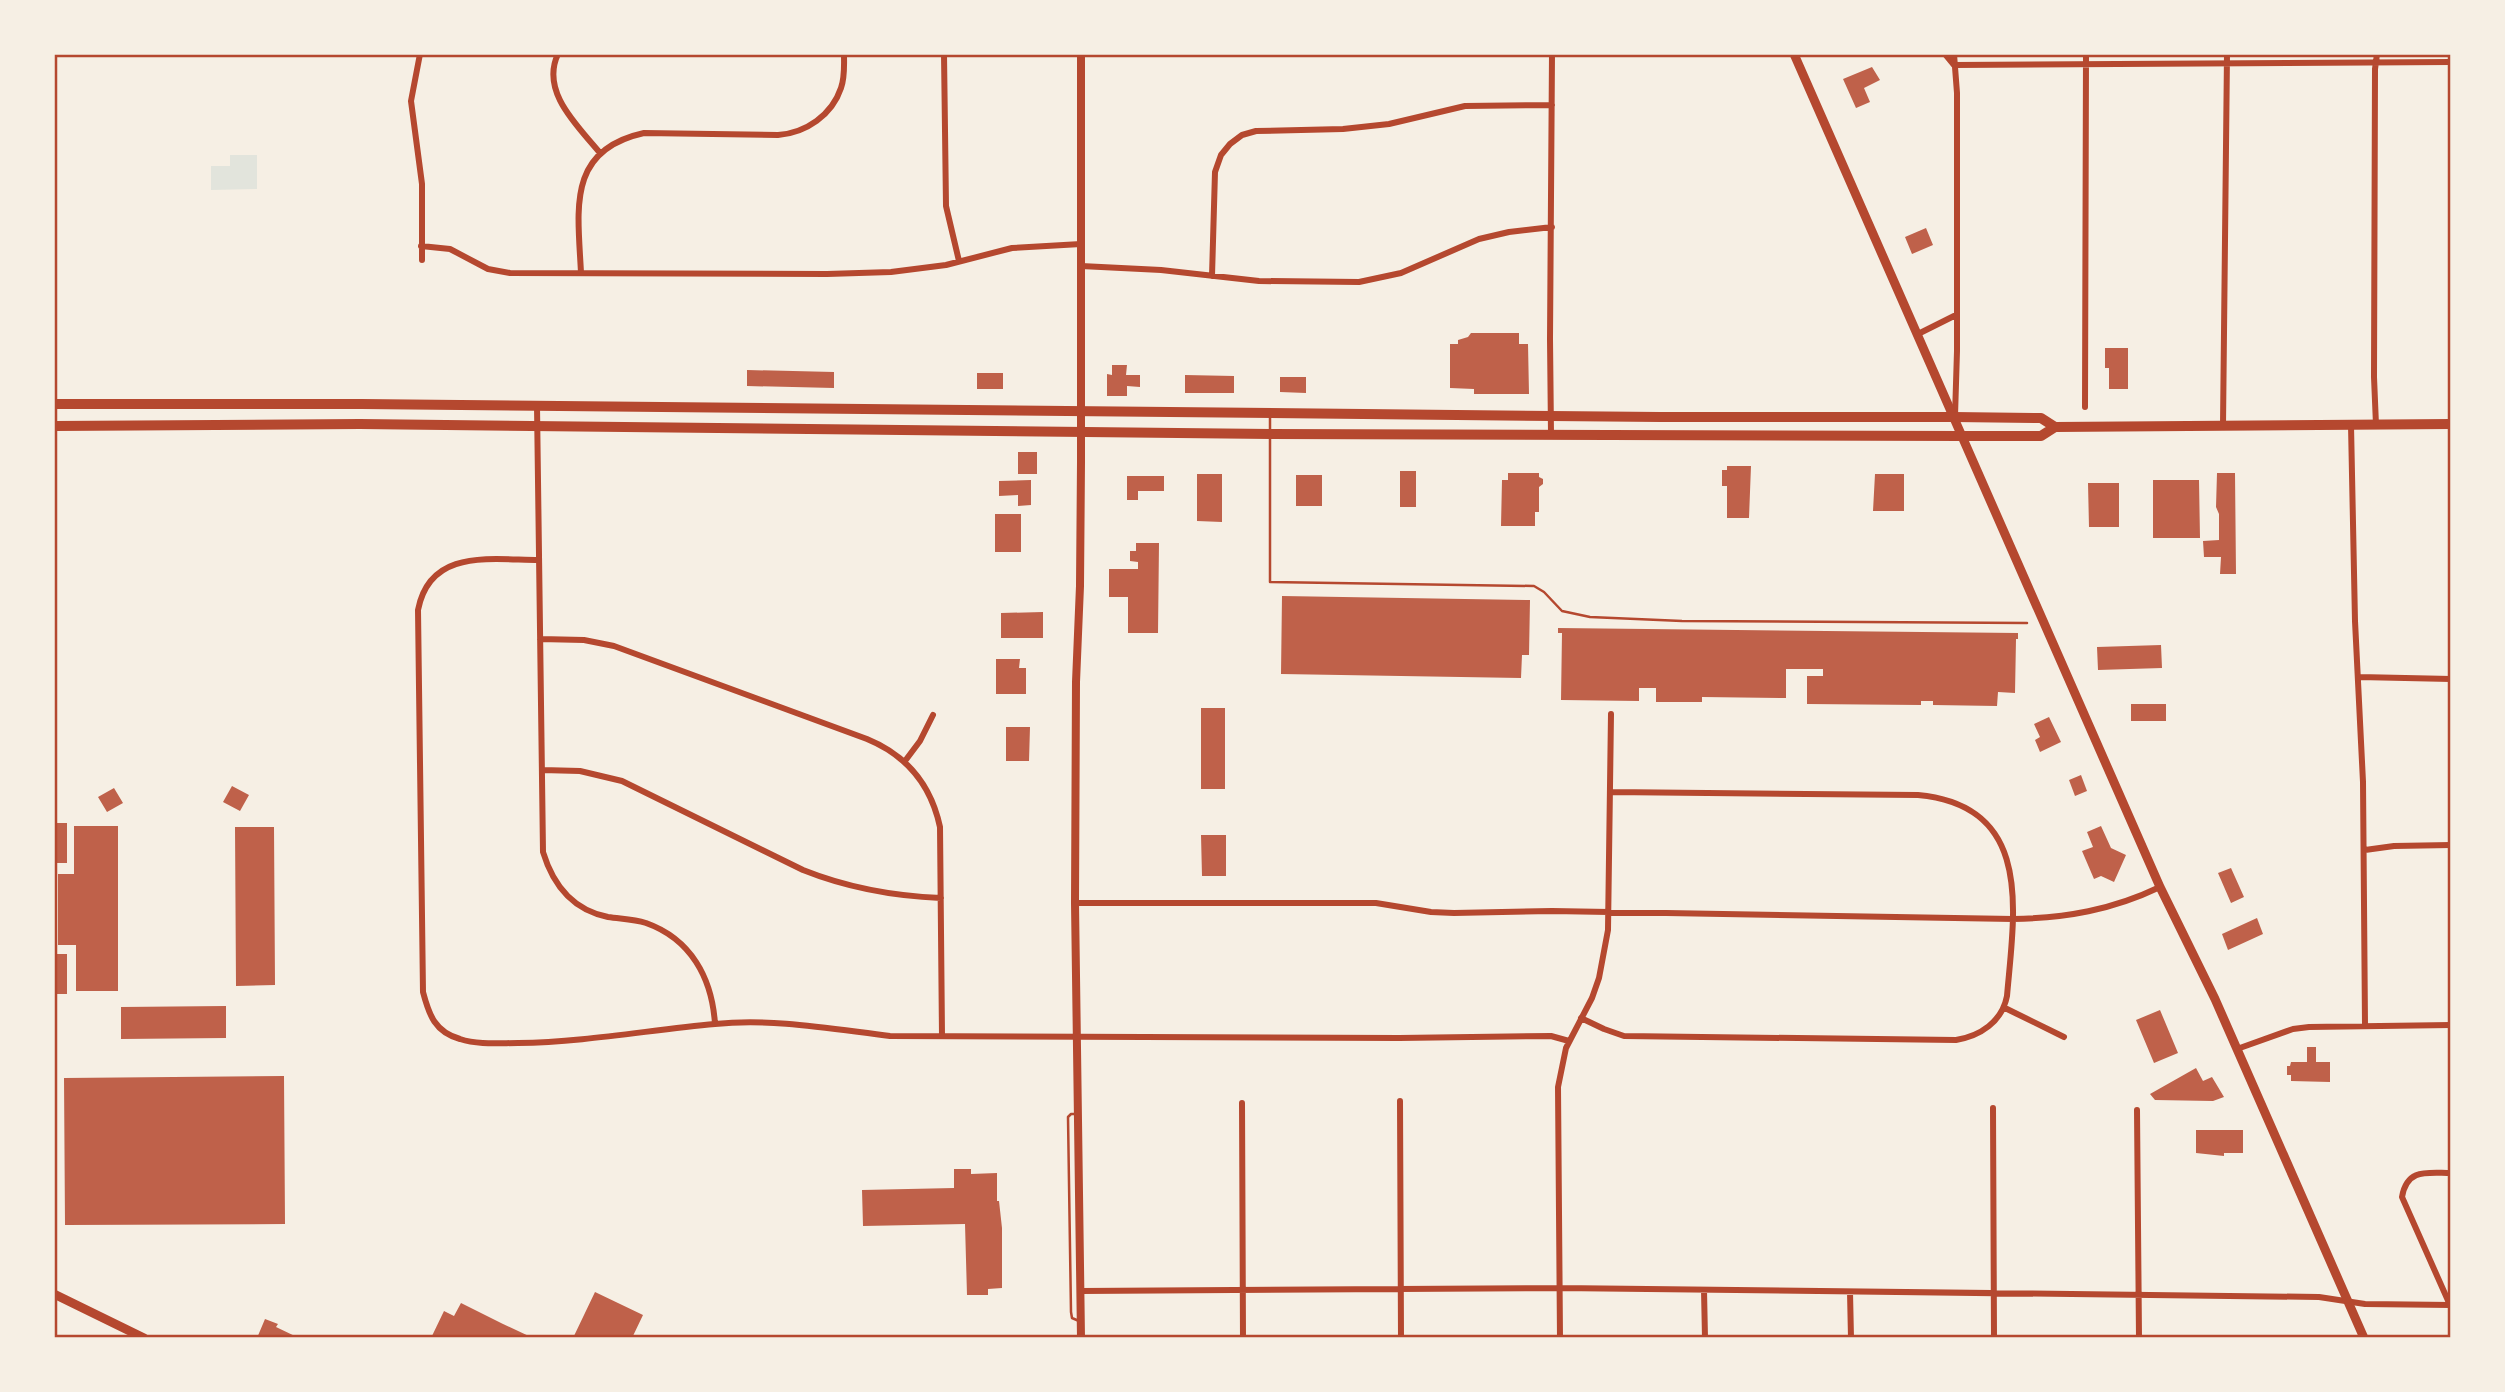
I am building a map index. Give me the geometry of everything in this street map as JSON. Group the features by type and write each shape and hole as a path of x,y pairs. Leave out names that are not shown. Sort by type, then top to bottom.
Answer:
{"main road":[{"path":"1794,54 2160,887 2237,1049 2364,1338"},
{"path":"54,404 1954,417 2040,418 2055,427 2451,424"},
{"path":"54,426 360,424 1270,434 1962,436 2041,436 2055,427"},
{"path":"54,1294 144,1338"}],"street":[{"path":"420,54 411,101 422,184 422,260"},
{"path":"558,54 554,66 556,92 569,114 600,153"},
{"path":"580,273 579,191 590,164 600,153 616,141 644,133 778,135 797,132 823,116 835,101 844,78 844,54"},
{"path":"944,54 946,206 959,261"},
{"path":"1081,54 1080,586 1076,677 1075,903 1081,1338"},
{"path":"1551,434 1552,54"},
{"path":"1945,54 1954,65"},
{"path":"1954,54 1957,93 1954,417"},
{"path":"2085,407 2086,54"},
{"path":"2223,426 2227,54"},
{"path":"1954,65 2227,64 2377,58 2451,62"},
{"path":"2376,425 2374,306 2377,58"},
{"path":"1212,276 1215,172 1221,155 1242,135 1256,131 1368,127 1465,106 1552,105"},
{"path":"1080,265 1259,281 1342,283 1401,273 1479,239 1552,227"},
{"path":"421,246 450,249 495,271 866,273 914,270 1012,248 1080,244"},
{"path":"1918,334 1956,315"},
{"path":"537,406 543,852 557,885 571,900 589,911 645,923 679,942 695,960 706,979 713,1000 715,1024"},
{"path":"2351,425 2354,621 2359,677 2365,850 2365,1026"},
{"path":"539,560 457,562 437,573 419,602 423,992 428,1014 437,1027 456,1038 473,1042 540,1043 715,1024 766,1023 890,1036 1551,1036 1569,1041"},
{"path":"540,639 584,640 629,651 867,739 905,761 923,783 937,816 941,838 942,1036"},
{"path":"2359,677 2451,679"},
{"path":"1560,1338 1558,1087 1569,1041 1592,998 1602,968 1608,930 1611,713"},
{"path":"905,761 920,741 933,715"},
{"path":"542,770 580,771 622,781 826,879 869,891 941,898"},
{"path":"1581,1018 1624,1036 1946,1040 1965,1038 1980,1032 2005,1008 2014,895 2010,867 1998,841 1980,819 1961,806 1944,799 1918,795 1610,792"},
{"path":"2365,850 2394,846 2451,845"},
{"path":"1075,903 1377,902 1431,912 1454,913 1608,912 2013,919 2092,912 2125,903 2160,887"},
{"path":"2005,1008 2064,1037"},
{"path":"2237,1049 2292,1029 2451,1025"},
{"path":"1400,1101 1401,1338"},
{"path":"1242,1103 1243,1338"},
{"path":"1993,1108 1994,1338"},
{"path":"2137,1111 2139,1338"},
{"path":"1080,1291 1559,1288 2319,1297 2348,1303 2450,1305 2402,1197 2405,1184 2419,1173 2451,1173"},
{"path":"1704,1290 1705,1338"},
{"path":"1850,1292 1850,1338"}],"lane":[{"path":"1270,414 1270,582 1534,586 1544,592 1562,611 1590,617 1694,621 2027,623"},
{"path":"1079,1114 1070,1114 1068,1117 1068,1150 1071,1312 1072,1318 1081,1322"}],"shaded area":[{"path":"230,155 257,155 257,189 211,190 211,166 230,166"}],"building":[{"path":"1872,67 1880,80 1864,88 1870,102 1856,108 1843,79"},
{"path":"1926,228 1933,245 1912,254 1905,237"},
{"path":"1471,333 1519,333 1519,344 1528,344 1529,394 1474,394 1474,389 1450,388 1450,344 1458,344 1458,340"},
{"path":"2105,348 2128,348 2128,389 2109,389"},
{"path":"1112,365 1127,365 1126,375 1140,375 1140,387 1127,386 1127,396 1107,396 1107,374 1112,375"},
{"path":"747,370 834,372 834,388 747,386"},
{"path":"977,373 1003,373 1003,389 977,389"},
{"path":"1185,375 1234,376 1234,393 1185,393"},
{"path":"1280,377 1306,377 1306,393 1280,392"},
{"path":"1018,452 1037,452 1037,474 1018,474"},
{"path":"1727,466 1751,466 1749,518 1727,518 1727,486 1722,486 1722,470 1727,470"},
{"path":"1400,471 1416,471 1416,507 1400,507"},
{"path":"1508,473 1539,473 1539,477 1543,479 1543,484 1539,487 1539,512 1535,512 1535,526 1501,526 1502,480 1508,480"},
{"path":"2217,473 2235,473 2236,574 2220,574 2221,557 2204,557 2203,541 2219,540"},
{"path":"1197,474 1222,474 1222,522 1197,521"},
{"path":"1875,474 1904,474 1904,511 1873,511"},
{"path":"1296,475 1322,475 1322,506 1296,506"},
{"path":"1127,476 1164,476 1164,491 1138,491 1138,500 1127,500"},
{"path":"1031,480 1031,505 1018,506 1018,495 999,496 999,481"},
{"path":"2153,480 2199,480 2200,538 2153,538"},
{"path":"2088,483 2119,483 2119,527 2089,527"},
{"path":"995,514 1021,514 1021,552 995,552"},
{"path":"1136,543 1159,543 1158,633 1128,633 1128,597 1109,597 1109,569 1138,569 1138,562 1130,561 1130,551 1136,551"},
{"path":"1282,596 1530,600 1529,655 1522,655 1521,678 1281,674"},
{"path":"1043,612 1043,638 1001,638 1001,613"},
{"path":"1558,628 2018,633 2015,693 1998,692 1997,706 1933,705 1933,701 1921,701 1921,705 1807,704 1807,676 1823,676 1823,669 1786,669 1786,698 1702,697 1702,702 1656,702 1656,688 1639,688 1639,701 1561,700 1562,633 1558,633"},
{"path":"2161,645 2162,668 2098,670 2097,647"},
{"path":"996,659 1020,659 1019,668 1026,668 1026,694 996,694"},
{"path":"2131,704 2166,704 2166,721 2131,721"},
{"path":"1201,708 1225,708 1225,789 1201,789"},
{"path":"2049,717 2061,742 2040,752 2035,740 2040,737 2034,724"},
{"path":"1006,727 1030,727 1029,761 1006,761"},
{"path":"2081,775 2087,791 2075,796 2069,780"},
{"path":"232,786 249,795 240,811 223,802"},
{"path":"114,788 123,803 107,812 98,797"},
{"path":"54,823 67,823 67,863 54,863"},
{"path":"74,826 118,826 118,991 76,991 76,945 58,945 58,874 74,874"},
{"path":"2101,826 2111,848 2126,855 2114,882 2101,876 2094,879 2082,851 2093,847 2087,832"},
{"path":"235,827 274,827 275,985 236,986"},
{"path":"1201,835 1226,835 1226,876 1202,876"},
{"path":"2231,868 2244,897 2231,903 2218,873"},
{"path":"2257,918 2263,934 2228,950 2222,934"},
{"path":"54,954 67,954 67,994 54,994"},
{"path":"226,1006 226,1038 121,1039 121,1007"},
{"path":"2160,1010 2178,1053 2154,1063 2136,1020"},
{"path":"2307,1047 2316,1047 2316,1062 2330,1062 2330,1082 2291,1081 2291,1075 2287,1075 2287,1066 2290,1066 2291,1062 2307,1062"},
{"path":"2196,1068 2203,1081 2212,1077 2224,1097 2213,1101 2155,1100 2150,1094"},
{"path":"284,1076 285,1224 65,1225 64,1078"},
{"path":"2196,1130 2243,1130 2243,1153 2224,1153 2224,1156 2196,1153"},
{"path":"954,1169 971,1169 971,1174 997,1173 997,1201 1002,1228 1002,1288 988,1289 988,1295 967,1295 965,1224 863,1226 862,1190 954,1188"},
{"path":"595,1292 643,1315 632,1338 573,1338"},
{"path":"461,1303 533,1338 431,1338 444,1311 454,1316"},
{"path":"265,1319 278,1324 276,1327 299,1338 257,1338"}]}
